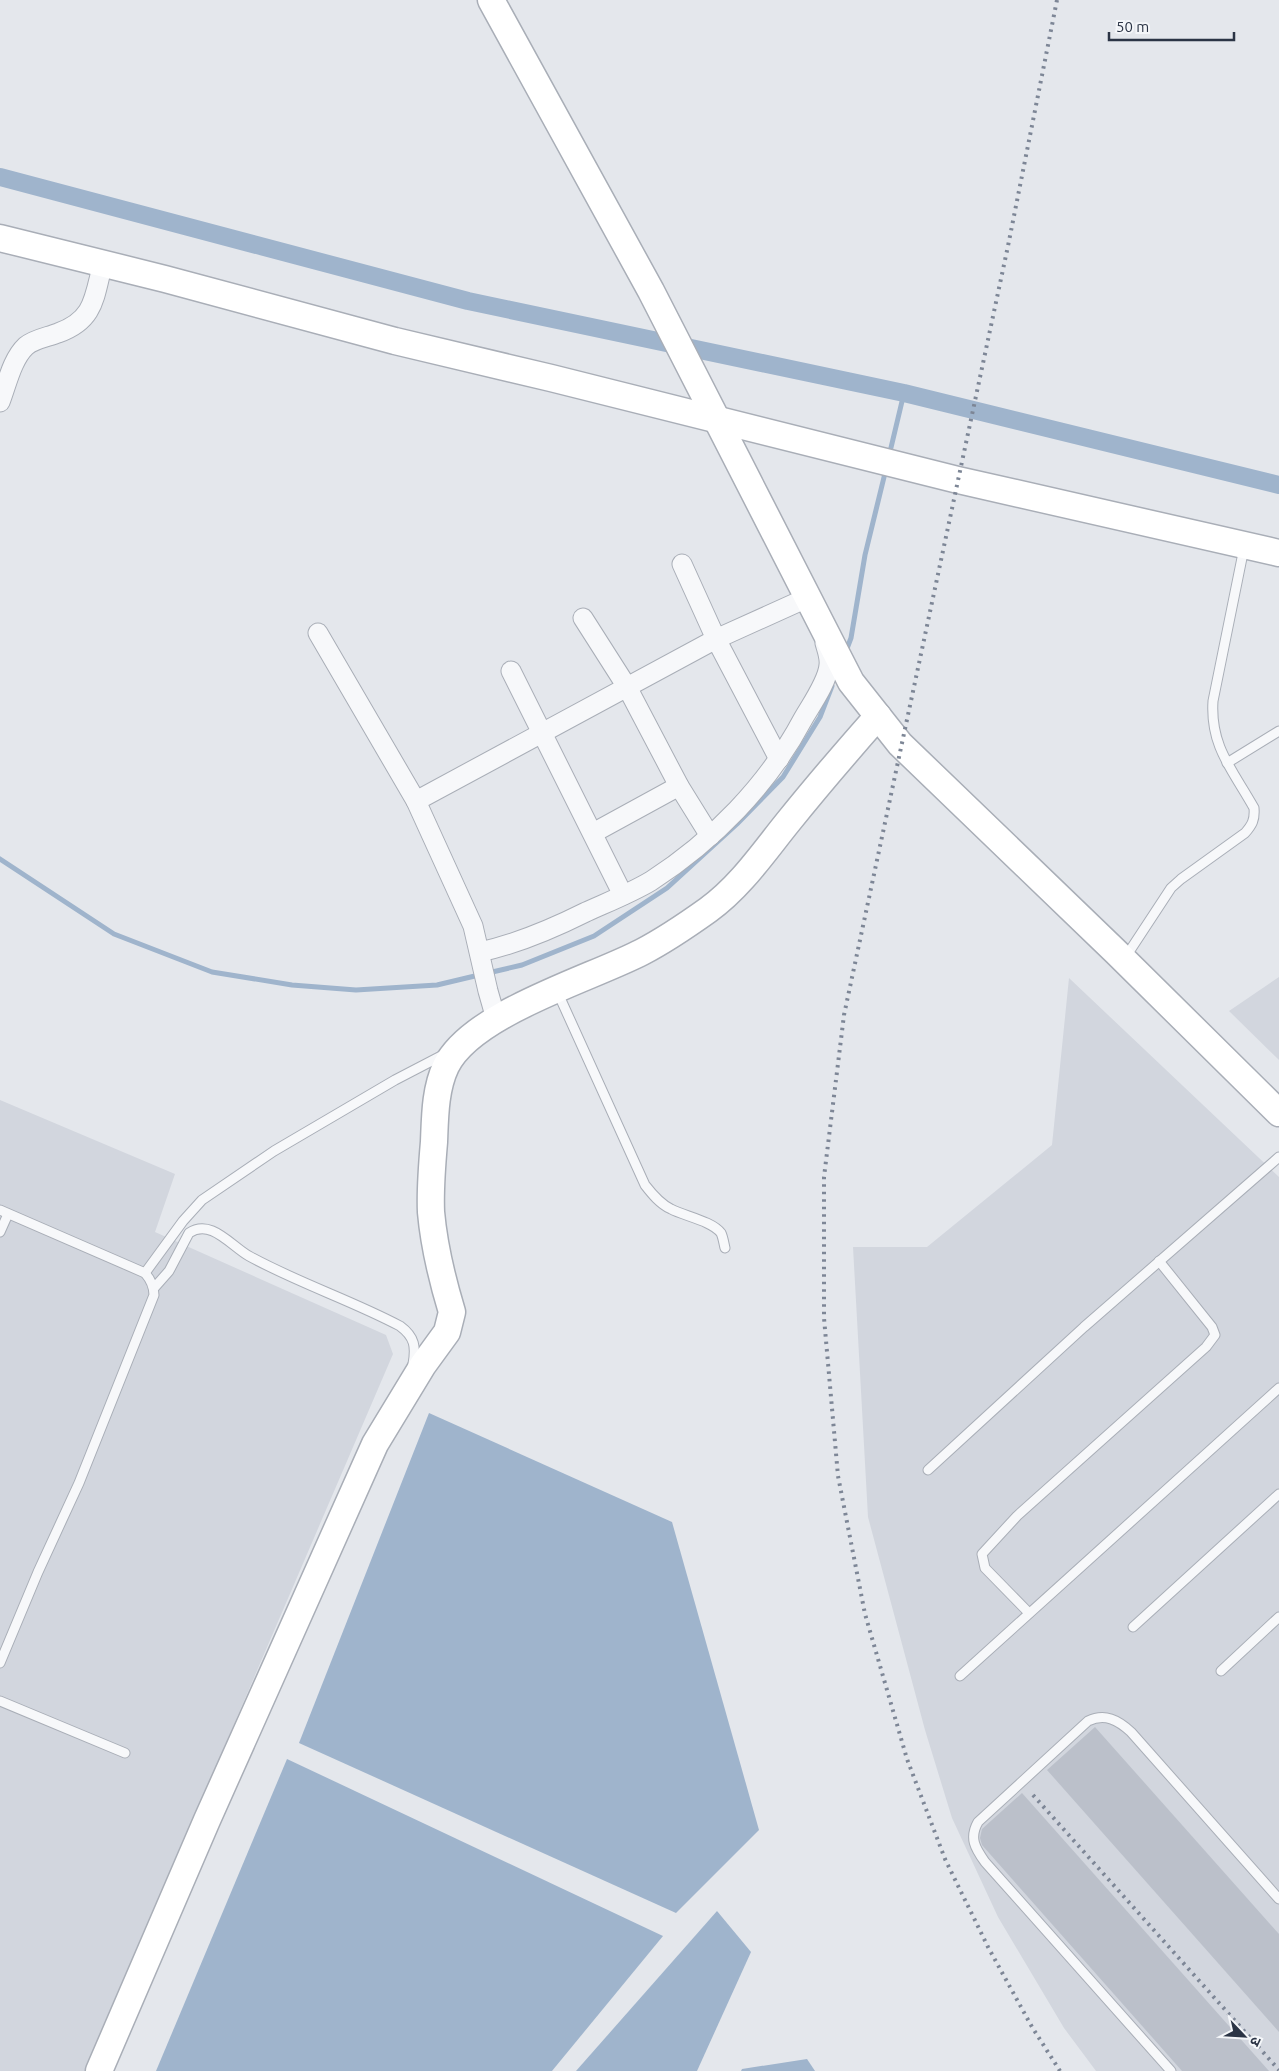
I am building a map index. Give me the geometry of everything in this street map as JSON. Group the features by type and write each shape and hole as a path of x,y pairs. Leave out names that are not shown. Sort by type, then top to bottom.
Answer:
{"street":[{"path":"491,0 651,290 851,682 900,744 1279,1113"},
{"path":"0,238 103,263 395,341 712,408 870,457 920,470 1279,554"},
{"path":"0,402 19,355 28,345 72,328 87,315 93,303 103,263"},
{"path":"682,564 716,639 779,759"},
{"path":"416,801 716,639 809,597"},
{"path":"583,618 626,688 679,786 710,836"},
{"path":"481,957 649,882 699,846 742,805 779,759 828,673 829,661 821,625"},
{"path":"318,633 416,801 473,926 496,1019"},
{"path":"511,671 623,895"},
{"path":"99,2071 207,1820 375,1444 411,1384 447,1332 451,1321 452,1312 435,1245 431,1211 431,1174 438,1088 445,1067 458,1046 496,1019 642,952 681,928 716,903 736,886 828,773 878,716"},
{"path":"593,833 679,786"}],"lane":[{"path":"1124,960 1171,888 1244,833 1252,825 1255,816 1254,808 1218,745 1212,715 1213,701 1244,545"},
{"path":"1227,763 1279,731"},
{"path":"557,990 645,1184 652,1194 670,1209 702,1221 719,1231 722,1234 726,1248"},
{"path":"144,1273 192,1210 231,1180 274,1150 458,1046"},
{"path":"928,1470 1084,1327 1279,1157"},
{"path":"0,1232 4,1212 144,1273 150,1278 154,1288 151,1306 86,1466 38,1572 0,1663"},
{"path":"154,1288 168,1271 189,1233 195,1229 209,1229 246,1254 288,1277 386,1319 407,1331 413,1338 415,1345 411,1384"},
{"path":"1029,1613 985,1568 982,1554 1017,1516 1206,1347 1215,1335 1212,1327 1159,1261"},
{"path":"960,1676 1279,1388"},
{"path":"1133,1627 1279,1494"},
{"path":"1221,1671 1279,1617"},
{"path":"0,1701 125,1753"},
{"path":"1172,2071 976,1851 973,1841 974,1830 978,1822 1088,1721 1096,1718 1113,1719 1131,1732 1279,1899"}],"shaded area":[{"path":"1279,977 1279,1060 1229,1011"},
{"path":"1069,978 1279,1177 1279,2071 1096,2071 1064,2028 998,1917 952,1818 925,1730 868,1517 853,1247 927,1247 1052,1145"},
{"path":"0,1100 175,1174 155,1232 386,1335 393,1354 85,2071 0,2071"}],"water":[{"path":"429,1413 672,1522 759,1830 676,1913 299,1743"},
{"path":"287,1759 663,1936 552,2071 156,2071"},
{"path":"717,1911 751,1952 697,2071 576,2071"},
{"path":"807,2059 815,2071 741,2071 742,2069"}],"building":[{"path":"1095,1727 1279,1934 1279,2032 1047,1770"},
{"path":"1022,1793 1269,2071 1182,2071 982,1845 980,1838 982,1829"}],"waterway":[{"path":"0,177 468,301 904,393 1279,485"},
{"path":"889,456 904,393"},
{"path":"846,651 851,638 865,555 886,469"},
{"path":"488,973 522,965 594,936 667,888 737,824 783,777 820,717 832,686"},
{"path":"0,859 114,934 212,972 292,985 356,990 437,985 479,975"}],"railway":[{"path":"1057,0 1008,246 844,1015 824,1177 824,1318 838,1476 865,1614 907,1759 945,1859 988,1947 1032,2027 1060,2071"},
{"path":"1033,1795 1279,2070"}]}
